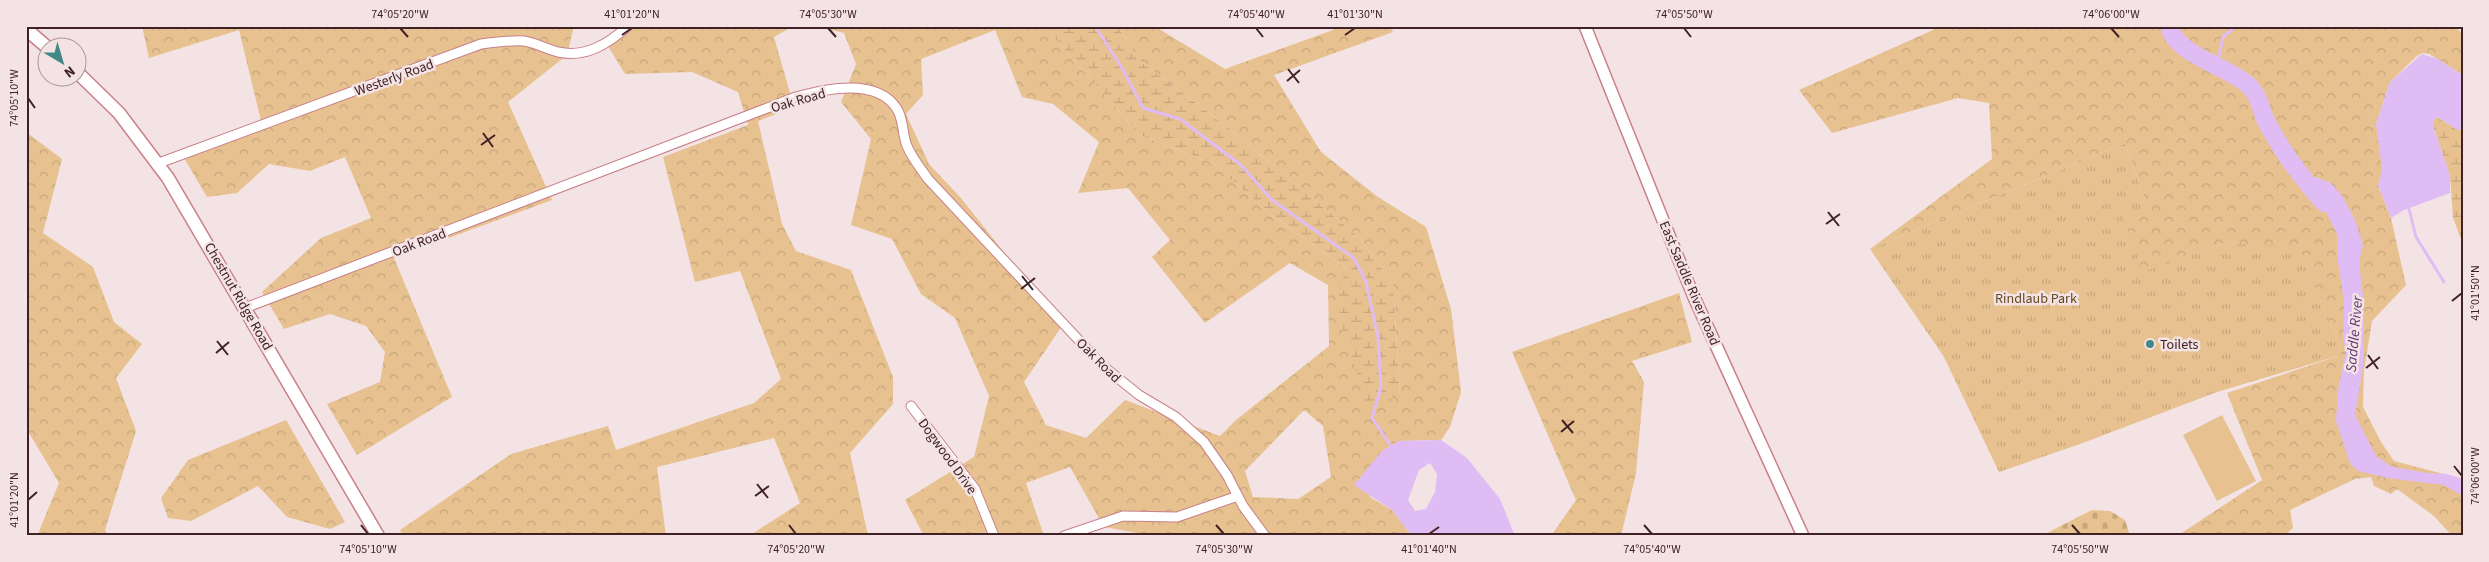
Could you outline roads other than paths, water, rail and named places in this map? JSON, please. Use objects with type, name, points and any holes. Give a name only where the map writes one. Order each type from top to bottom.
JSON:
[{"type":"main road","points":[[26,29],[38,39]]},
{"type":"main road","name":"Chestnut Ridge Road","points":[[88,83],[119,113],[158,163],[378,536]]},
{"type":"street","name":"Westerly Road","points":[[158,163],[481,44],[513,40],[527,42],[558,52],[583,52],[606,44],[628,26]]},
{"type":"street","name":"East Saddle River Road","points":[[1585,26],[1693,295],[1803,536]]},
{"type":"street","name":"Oak Road","points":[[245,308],[796,97],[828,90],[868,90],[884,96],[898,109],[907,146],[928,179],[1103,366],[1139,395],[1176,417],[1204,442],[1228,474],[1238,496],[1265,536]]},
{"type":"street","name":"Dogwood Drive","points":[[911,406],[975,489],[994,536]]},
{"type":"street","points":[[1064,536],[1123,516],[1177,517],[1238,496]]},
{"type":"water","points":[[2422,54],[2438,59],[2463,76],[2463,130],[2456,129],[2438,117],[2434,120],[2434,129],[2450,176],[2450,193],[2404,210],[2391,218],[2378,185],[2382,169],[2376,124],[2390,82]]},
{"type":"water","points":[[2316,177],[2331,183],[2343,197],[2355,220],[2363,245],[2359,262],[2364,305],[2363,367],[2355,415],[2376,456],[2393,467],[2427,473],[2447,474],[2463,479],[2463,496],[2444,485],[2388,478],[2358,471],[2350,463],[2336,421],[2338,390],[2346,351],[2343,339],[2344,301],[2338,263],[2337,234],[2325,210],[2306,189]]},
{"type":"water","points":[[1441,440],[1467,458],[1500,499],[1515,536],[1412,536],[1392,510],[1354,485],[1382,451],[1399,441]],"holes":[[[1430,463],[1437,474],[1435,492],[1426,509],[1415,511],[1408,500],[1419,470]]]},
{"type":"waterway","points":[[1095,26],[1122,68],[1143,108],[1180,119],[1241,165],[1272,200],[1354,258],[1366,282],[1378,337],[1381,387],[1372,418],[1391,446]]},
{"type":"waterway","name":"Saddle River","points":[[2169,26],[2173,36],[2191,52],[2238,77],[2251,88],[2257,97],[2268,124],[2285,153],[2300,175],[2324,203]]},
{"type":"waterway","points":[[2217,66],[2223,37],[2236,26]]},
{"type":"waterway","points":[[2409,209],[2416,237],[2444,282]]},
{"type":"place","name":"Toilets","points":[[2150,344]]},
{"type":"park label","name":"Rindlaub Park","points":[[2036,298]]}]
